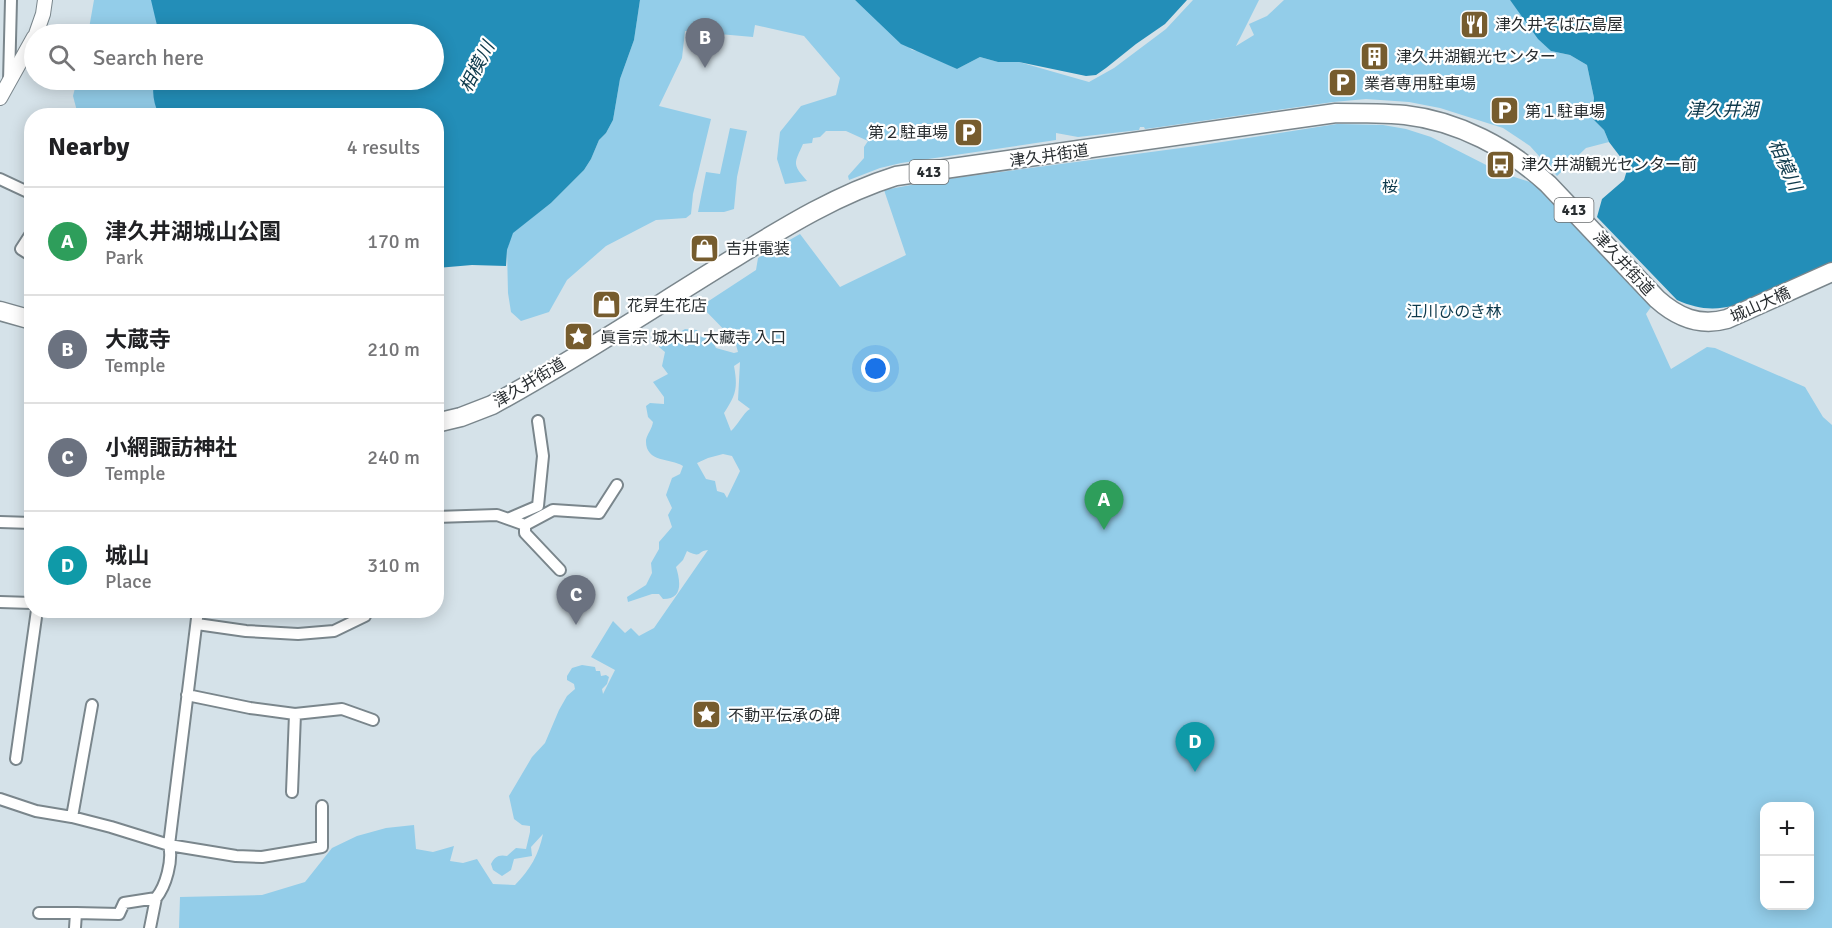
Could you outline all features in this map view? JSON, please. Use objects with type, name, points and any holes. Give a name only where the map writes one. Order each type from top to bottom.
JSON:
[{"type":"highway","name":"津久井街道","points":[[444,421],[492,405],[788,226],[837,199],[877,182],[908,175],[1336,114],[1375,113],[1436,122],[1478,137],[1504,151],[1534,170],[1548,183],[1657,299]]},
{"type":"highway","name":"城山大橋","points":[[1657,299],[1680,316],[1704,322],[1716,322],[1738,315],[1832,272]]},
{"type":"highway","points":[[0,311],[24,318]]},
{"type":"main road","points":[[39,24],[45,3]]},
{"type":"main road","points":[[0,98],[24,55]]},
{"type":"street","points":[[9,82],[11,0]]},
{"type":"street","points":[[0,179],[24,190]]},
{"type":"street","points":[[510,519],[538,506],[543,456],[538,421]]},
{"type":"street","points":[[444,517],[486,515],[510,519],[525,525],[553,510],[599,513],[617,485]]},
{"type":"street","points":[[0,522],[24,524]]},
{"type":"street","points":[[525,525],[525,533],[560,570]]},
{"type":"street","points":[[0,602],[24,603]]},
{"type":"street","points":[[16,759],[36,618]]},
{"type":"street","points":[[150,928],[156,898],[161,891],[171,854],[169,845],[197,618]]},
{"type":"street","points":[[197,624],[246,631],[298,634],[334,631],[361,618]]},
{"type":"street","points":[[187,695],[250,708],[295,714],[342,709],[373,720]]},
{"type":"street","points":[[72,817],[92,705]]},
{"type":"street","points":[[292,792],[295,714]]},
{"type":"street","points":[[0,799],[36,811],[72,817],[169,845],[262,857],[322,847],[322,806]]},
{"type":"street","points":[[39,913],[119,914],[124,903],[156,898]]},
{"type":"street","points":[[75,928],[76,913]]},
{"type":"green space","points":[[94,0],[152,0],[157,24],[90,24]]},
{"type":"green space","points":[[640,0],[855,0],[912,50],[924,52],[957,69],[980,57],[998,62],[1019,62],[1089,82],[1114,68],[1166,29],[1193,0],[1259,0],[1236,46],[1254,35],[1249,24],[1267,16],[1284,0],[1510,0],[1551,51],[1570,55],[1587,65],[1594,98],[1592,118],[1604,130],[1609,142],[1586,148],[1557,176],[1530,146],[1503,128],[1440,108],[1409,102],[1366,99],[1145,129],[1140,127],[1139,130],[1078,137],[1056,133],[1056,140],[901,163],[849,180],[848,176],[864,158],[864,147],[868,141],[846,131],[826,131],[820,137],[813,138],[812,143],[803,144],[798,156],[797,167],[807,181],[785,184],[777,159],[780,132],[801,106],[836,95],[840,78],[804,36],[755,25],[753,37],[685,31],[682,58],[659,106],[711,119],[693,194],[691,214],[686,218],[656,220],[606,246],[567,280],[549,312],[521,321],[511,312],[508,293],[507,250],[512,233],[551,203],[584,170],[599,140],[606,133],[613,120],[620,79],[634,40]]},
{"type":"green space","points":[[74,90],[158,90],[161,108],[76,108],[73,96]]},
{"type":"green space","points":[[1337,124],[1383,125],[1406,129],[1431,137],[1502,173],[1533,183],[1651,307],[1646,314],[1671,369],[1707,347],[1715,348],[1805,387],[1823,417],[1832,425],[1832,928],[179,928],[180,897],[262,895],[305,882],[332,848],[357,836],[386,828],[414,825],[416,849],[433,852],[454,846],[450,861],[463,863],[477,859],[493,884],[515,885],[529,868],[543,834],[531,847],[532,856],[514,859],[511,870],[502,876],[493,870],[491,864],[497,857],[507,856],[516,848],[526,849],[530,826],[522,825],[514,819],[509,796],[532,757],[545,743],[567,696],[575,689],[574,684],[567,680],[567,676],[572,668],[582,665],[595,667],[596,671],[600,671],[601,676],[609,677],[602,689],[603,694],[615,670],[591,657],[613,621],[625,633],[631,628],[639,636],[654,628],[708,550],[698,554],[687,551],[683,560],[676,567],[679,588],[674,596],[663,599],[659,594],[652,594],[628,602],[627,597],[646,585],[652,573],[651,563],[659,549],[659,542],[672,527],[668,515],[672,508],[666,495],[672,478],[680,474],[683,466],[659,459],[650,453],[647,447],[646,440],[653,422],[648,417],[646,406],[650,403],[664,404],[664,397],[653,382],[668,374],[662,366],[665,352],[659,347],[663,334],[677,334],[685,329],[697,330],[701,337],[710,340],[716,348],[738,352],[735,341],[701,306],[756,270],[758,258],[800,234],[840,287],[906,255],[884,190],[933,181],[1196,146]],"holes":[[[740,362],[738,400],[750,409],[731,431],[724,413],[735,391],[734,366]],[[723,454],[732,456],[740,471],[727,498],[724,493],[717,491],[715,481],[706,479],[697,463]]]},
{"type":"green space","points":[[730,128],[747,131],[737,177],[734,209],[724,212],[698,212],[706,172],[720,174]]},
{"type":"water","name":"相模川","points":[[151,0],[640,0],[634,40],[620,79],[613,120],[599,140],[584,170],[551,203],[513,233],[507,250],[506,266],[444,267],[444,108],[156,108],[154,102],[153,90],[444,90],[444,24],[157,24]]},
{"type":"water","points":[[855,0],[1187,0],[1165,24],[1096,75],[1086,76],[1019,62],[998,62],[980,57],[957,69],[901,44]]},
{"type":"water","name":"津久井湖","points":[[1510,0],[1832,0],[1832,262],[1736,305],[1706,308],[1677,300],[1597,217],[1602,199],[1624,180],[1628,167],[1609,142],[1604,130],[1592,118],[1594,98],[1587,65],[1570,55],[1551,51],[1538,39]]},
{"type":"place","name":"津久井そば広島屋","points":[[1474,24]]},
{"type":"place","name":"津久井湖観光センター","points":[[1375,56]]},
{"type":"place","name":"大蔵寺","points":[[705,68]]},
{"type":"place","name":"業者専用駐車場","points":[[1343,83]]},
{"type":"place","name":"第１駐車場","points":[[1504,111]]},
{"type":"place","name":"第２駐車場","points":[[969,132]]},
{"type":"place","name":"津久井湖観光センター前","points":[[1500,164]]},
{"type":"place","name":"吉井電装","points":[[705,248]]},
{"type":"place","name":"花昇生花店","points":[[606,305]]},
{"type":"place","name":"眞言宗 城木山 大藏寺 入口","points":[[579,337]]},
{"type":"place","name":"津久井湖城山公園","points":[[1104,530]]},
{"type":"place","name":"小網諏訪神社","points":[[576,625]]},
{"type":"place","name":"不動平伝承の碑","points":[[707,715]]},
{"type":"place","name":"城山","points":[[1195,772]]},
{"type":"park label","name":"桜","points":[[1390,186]]},
{"type":"park label","name":"江川ひのき林","points":[[1454,311]]}]
